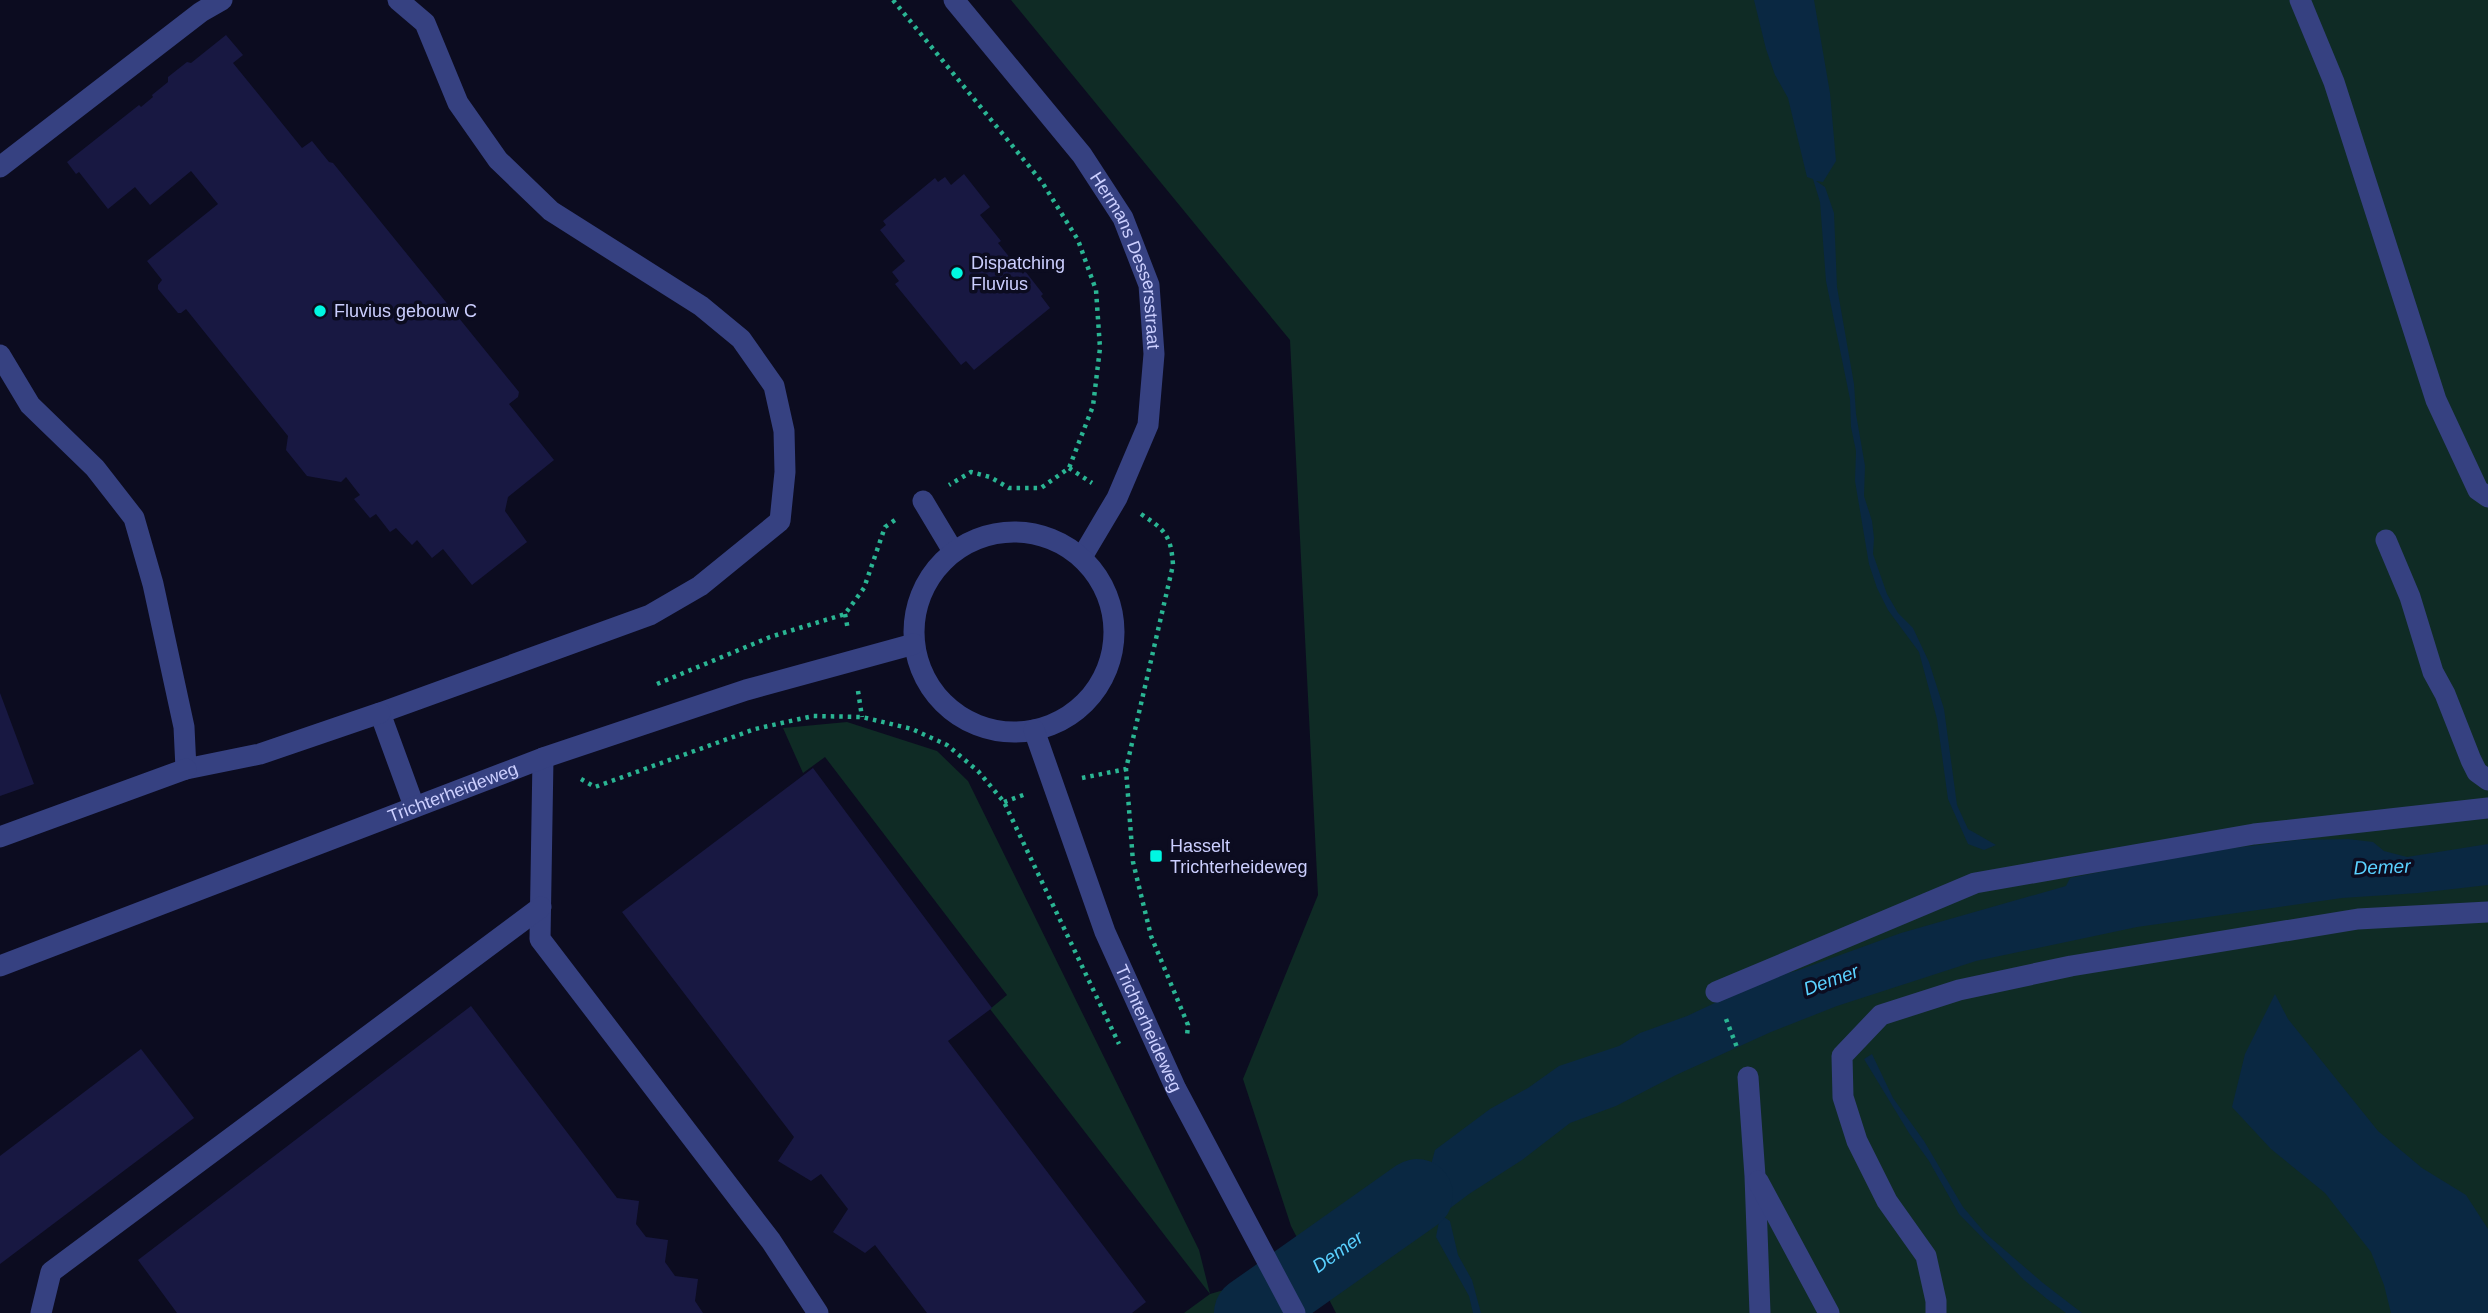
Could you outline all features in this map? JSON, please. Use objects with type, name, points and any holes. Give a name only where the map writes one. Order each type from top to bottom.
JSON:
[{"type":"street","points":[[0,167],[150,50],[201,12],[222,0]]},
{"type":"street","points":[[0,837],[186,769],[260,754],[650,615],[700,586],[780,521],[785,472],[784,431],[774,386],[741,339],[702,306],[551,211],[498,160],[458,103],[425,23],[398,0]]},
{"type":"street","name":"Hermans Dessersstraat","points":[[954,0],[1082,155],[1123,218],[1149,285],[1154,354],[1147,425],[1117,498],[1082,557]]},
{"type":"street","points":[[2300,0],[2334,82],[2436,400],[2477,490],[2488,498]]},
{"type":"street","points":[[1,358],[30,405],[95,468],[134,517],[153,584],[184,727],[186,769]]},
{"type":"street","points":[[923,501],[953,551]]},
{"type":"street","points":[[1018,531],[1052,538],[1082,557],[1104,586],[1114,621],[1111,658],[1095,691],[1068,716],[1034,730],[1001,732],[970,722],[942,703],[923,676],[914,644],[916,609],[929,577],[953,551],[984,536],[1018,531]]},
{"type":"street","points":[[2386,540],[2410,597],[2433,672],[2445,694],[2470,760],[2477,772],[2488,780]]},
{"type":"street","name":"Trichterheideweg","points":[[0,966],[543,758],[746,690],[914,644]]},
{"type":"street","points":[[380,713],[414,806]]},
{"type":"street","name":"Trichterheideweg","points":[[1034,730],[1105,932],[1176,1089],[1295,1313]]},
{"type":"street","points":[[543,758],[540,939],[771,1241],[818,1313]]},
{"type":"street","points":[[1716,992],[1975,884],[2254,834],[2488,808]]},
{"type":"street","points":[[41,1313],[51,1272],[541,907]]},
{"type":"street","points":[[1936,1313],[1926,1256],[1886,1201],[1857,1141],[1843,1097],[1842,1056],[1881,1016],[1959,990],[2071,965],[2358,919],[2488,912]]},
{"type":"street","points":[[1748,1077],[1760,1313]]},
{"type":"street","points":[[1755,1176],[1829,1313]]},
{"type":"path","points":[[657,684],[770,637],[845,614],[864,588],[885,527],[971,472],[990,477],[1009,488],[1041,488],[1069,468],[1093,406],[1100,348],[1096,290],[1078,240],[1042,182],[893,0]]},
{"type":"path","points":[[1069,468],[1162,528],[1172,544],[1172,565],[1126,769],[1133,862],[1151,936],[1188,1025],[1187,1039]]},
{"type":"path","points":[[543,758],[595,787],[755,729],[813,716],[862,717],[912,729],[947,745],[978,771],[1004,802],[1117,1042],[1126,1052]]},
{"type":"path","points":[[1716,992],[1748,1077]]},
{"type":"green space","points":[[1011,0],[2488,0],[2488,1313],[1336,1313],[1291,1226],[1243,1079],[1318,895],[1290,340]]},
{"type":"green space","points":[[847,722],[937,751],[968,781],[1199,1250],[1210,1294],[990,1009],[1007,995],[825,757],[803,773],[783,728]]},
{"type":"green space","points":[[1241,1285],[1215,1313],[1184,1313],[1210,1294]]},
{"type":"water","points":[[1754,0],[1814,0],[1830,93],[1836,161],[1823,182],[1816,181],[1825,187],[1834,213],[1837,287],[1854,384],[1865,466],[1864,496],[1874,538],[1873,554],[1887,594],[1898,613],[1913,628],[1929,662],[1944,709],[1957,805],[1968,829],[1996,845],[1984,850],[1968,844],[1948,799],[1937,719],[1919,652],[1888,610],[1869,564],[1855,481],[1856,451],[1851,427],[1850,399],[1826,281],[1820,202],[1813,179],[1807,177],[1788,98],[1775,75]]},
{"type":"water","points":[[2348,839],[2373,842],[2384,851],[2407,857],[2488,844],[2488,885],[2342,898],[2137,927],[1976,961],[1837,1006],[1771,1032],[1676,1075],[1616,1106],[1570,1123],[1522,1160],[1441,1215],[1450,1221],[1458,1255],[1472,1280],[1481,1313],[1473,1313],[1469,1296],[1436,1237],[1440,1216],[1375,1265],[1346,1283],[1326,1226],[1348,1200],[1370,1201],[1405,1192],[1428,1176],[1435,1150],[1490,1109],[1528,1088],[1559,1066],[1619,1046],[1640,1033],[1687,1016],[1768,978],[1796,971],[1901,933],[2066,886],[2070,878],[2145,859],[2297,840]]},
{"type":"water","points":[[2275,994],[2288,1019],[2378,1131],[2422,1168],[2466,1195],[2488,1229],[2488,1313],[2391,1313],[2371,1252],[2325,1193],[2271,1149],[2232,1107],[2245,1054]]},
{"type":"water","points":[[1872,1054],[1893,1098],[1924,1141],[1963,1207],[1985,1233],[2082,1313],[2066,1313],[2047,1299],[2024,1280],[1959,1214],[1929,1161],[1864,1059]]},
{"type":"building","name":"Fluvius gebouw C","points":[[226,35],[243,55],[233,63],[302,148],[312,141],[329,162],[333,163],[519,392],[518,397],[509,404],[554,460],[508,497],[505,511],[527,542],[472,585],[443,549],[432,558],[417,540],[412,545],[396,528],[390,532],[376,514],[370,518],[354,499],[360,495],[346,477],[341,482],[307,476],[286,450],[288,436],[186,309],[178,313],[158,289],[162,280],[147,261],[218,204],[191,171],[150,205],[135,187],[108,209],[79,172],[76,174],[67,162],[153,97],[152,95],[168,82],[168,77],[187,62],[191,63]]},
{"type":"building","name":"Dispatching Fluvius","points":[[964,174],[990,207],[980,215],[1001,241],[998,243],[1043,294],[1041,296],[1050,308],[974,370],[966,361],[961,365],[895,284],[899,281],[892,272],[905,261],[880,230],[886,225],[883,221],[935,178],[938,182],[945,177],[951,185]]},
{"type":"building","points":[[0,693],[34,784],[0,796]]},
{"type":"building","points":[[813,768],[992,1008],[948,1041],[1146,1302],[1132,1313],[927,1313],[875,1245],[865,1253],[833,1232],[848,1209],[821,1174],[811,1181],[778,1161],[794,1137],[622,912]]},
{"type":"building","points":[[471,1006],[617,1198],[639,1201],[636,1224],[646,1237],[668,1240],[665,1262],[675,1276],[698,1279],[695,1301],[703,1313],[177,1313],[138,1260]]},
{"type":"building","points":[[141,1049],[194,1118],[0,1264],[0,1156]]},
{"type":"waterway","name":"Demer","points":[[1250,1313],[1417,1195]]},
{"type":"place","name":"Dispatching Fluvius","points":[[957,273]]},
{"type":"place","name":"Fluvius gebouw C","points":[[320,311]]},
{"type":"place","name":"Hasselt Trichterheideweg","points":[[1156,856]]}]
